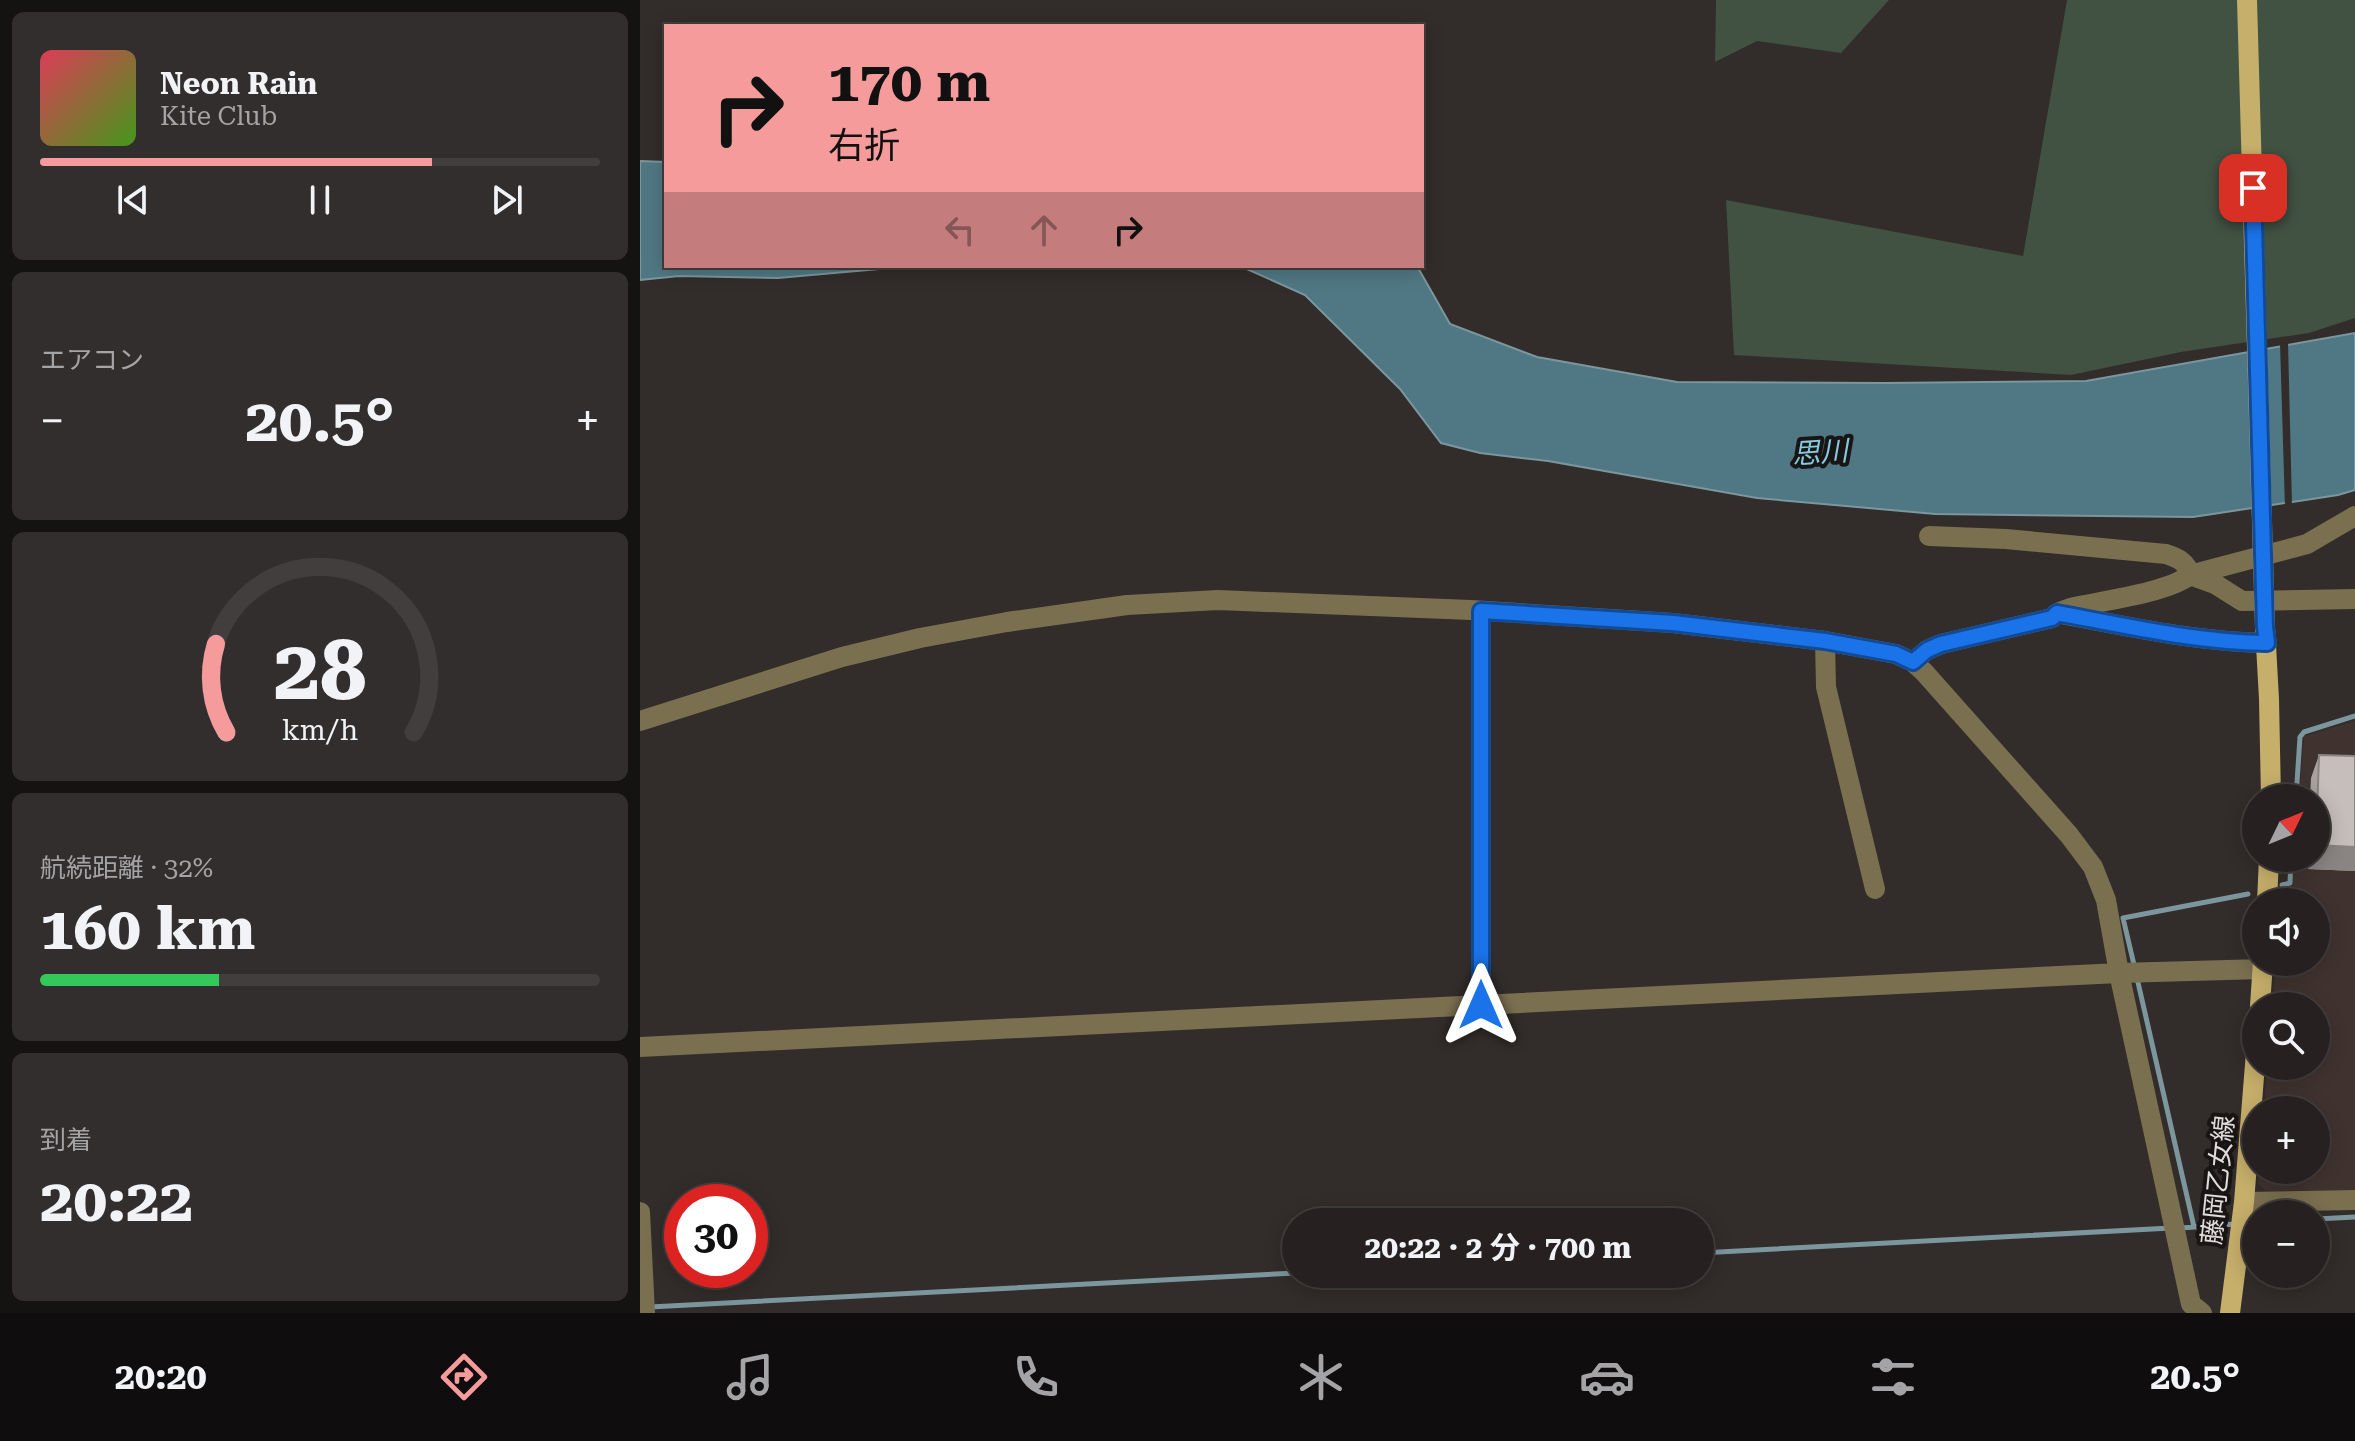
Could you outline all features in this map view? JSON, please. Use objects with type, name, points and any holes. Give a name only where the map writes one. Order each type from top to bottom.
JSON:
[{"type":"main road","points":[[2247,0],[2271,784]]},
{"type":"main road","name":"藤岡乙女線","points":[[2244,1200],[2254,1080]]},
{"type":"main road","name":"藤岡乙女線","points":[[2230,1313],[2242,1218]]},
{"type":"street","points":[[1913,662],[1934,647],[2052,618],[2070,608],[2162,588],[2190,575],[2307,544],[2355,516]]},
{"type":"street","points":[[1929,536],[2006,539],[2166,554],[2178,558],[2188,567],[2190,575]]},
{"type":"street","points":[[2190,575],[2215,584],[2242,601],[2355,599]]},
{"type":"street","points":[[640,721],[842,657],[920,638],[1127,605],[1218,600],[1673,623],[1825,641],[1896,654],[1913,662],[2069,835],[2093,867],[2106,900],[2191,1304],[2202,1313]]},
{"type":"street","points":[[1481,611],[1481,1005]]},
{"type":"street","points":[[2057,613],[2231,643],[2266,635]]},
{"type":"street","points":[[1825,641],[1826,687],[1875,889]]},
{"type":"street","points":[[640,1047],[2242,966]]},
{"type":"street","points":[[2330,1200],[2355,1200]]},
{"type":"street","points":[[640,1212],[645,1313]]},
{"type":"shaded area","points":[[2355,721],[2355,1190],[2266,1191],[2259,1184],[2330,1184],[2330,1096],[2265,1096],[2266,1080],[2330,1080],[2330,992],[2273,992],[2275,976],[2330,976],[2330,888],[2285,888],[2292,885],[2293,872],[2330,872],[2330,784],[2300,784],[2304,736]]},
{"type":"green space","points":[[1716,0],[1889,0],[1841,53],[1757,41],[1715,62]]},
{"type":"green space","points":[[2067,0],[2355,0],[2355,318],[2309,333],[2181,352],[2071,375],[1734,355],[1726,200],[2023,256]]},
{"type":"water","points":[[640,161],[664,162],[664,268],[890,268],[778,278],[679,276],[640,280]]},
{"type":"water","name":"思川","points":[[1244,268],[1418,268],[1450,324],[1537,357],[1677,382],[2086,381],[2355,333],[2355,490],[2193,517],[1935,514],[1757,498],[1548,461],[1480,453],[1441,443],[1400,389],[1305,295]]},
{"type":"pier","points":[[2288,342],[2292,506],[2285,508],[2280,343]]},
{"type":"building","points":[[2319,755],[2355,756],[2355,847],[2330,846],[2330,784],[2318,784]]},
{"type":"waterway","points":[[2297,784],[2300,737],[2304,732],[2355,716]]},
{"type":"waterway","points":[[2282,885],[2290,883],[2290,872]]},
{"type":"waterway","points":[[2135,969],[2123,918],[2242,895]]},
{"type":"waterway","points":[[2137,978],[2194,1227]]},
{"type":"waterway","points":[[2330,1218],[2355,1217]]},
{"type":"waterway","points":[[2181,1228],[2235,1224]]},
{"type":"waterway","points":[[1714,1252],[2171,1228]]},
{"type":"waterway","points":[[650,1307],[1282,1274]]},
{"type":"route","points":[[1481,1005],[1481,611],[1673,623],[1825,641],[1896,654],[1913,662],[1934,647],[2052,618],[2057,613],[2191,638],[2267,643],[2253,188]]}]
